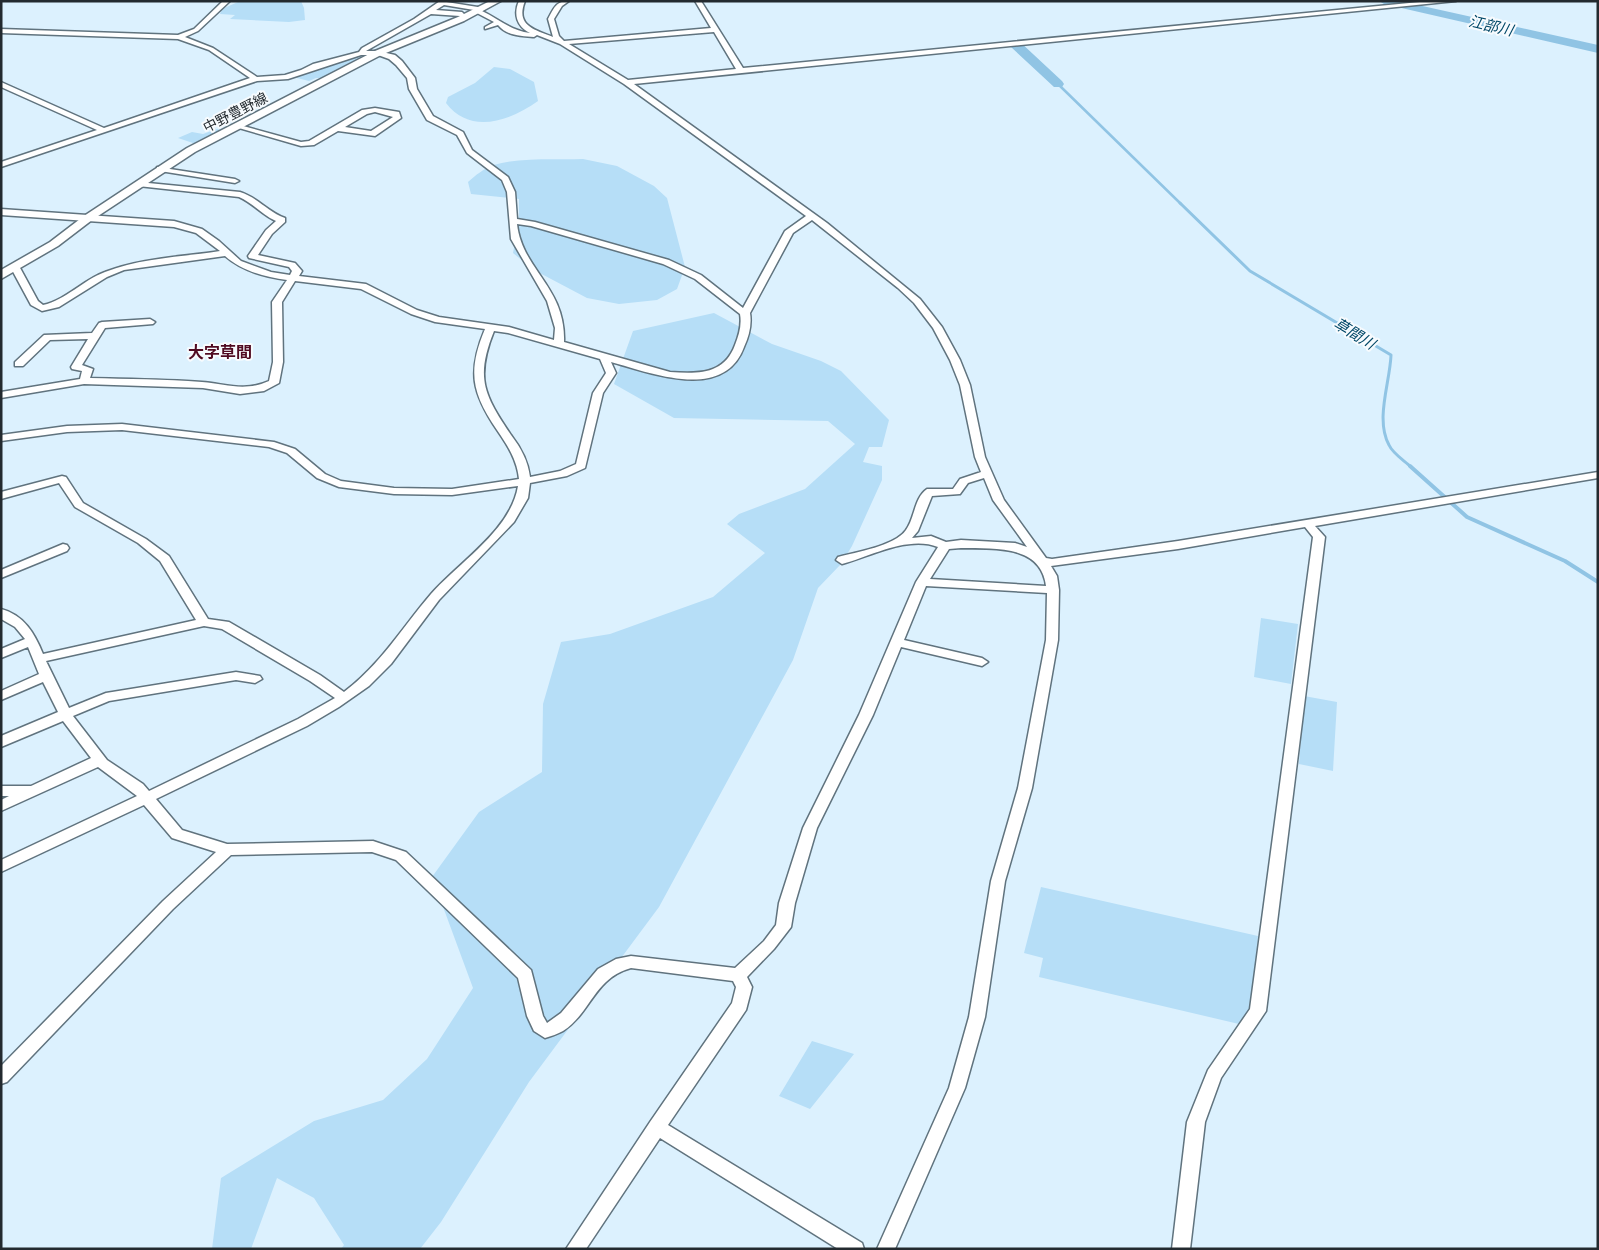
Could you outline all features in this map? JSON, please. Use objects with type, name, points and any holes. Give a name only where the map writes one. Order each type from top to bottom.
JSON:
[{"type":"main road","name":"中野豊野線","points":[[1,275],[16,268],[54,244],[88,218],[191,150],[378,53],[497,1]]},
{"type":"street","points":[[179,36],[196,30],[227,1]]},
{"type":"street","points":[[522,1],[519,8],[521,24],[527,29],[562,43],[627,82],[812,216],[901,286],[917,301],[937,327],[955,360],[964,385],[980,457],[999,500],[1051,576],[1054,601],[1052,640],[1025,788],[998,881],[978,1017],[957,1088],[886,1249]]},
{"type":"street","points":[[562,43],[556,36],[551,19],[559,5],[566,1]]},
{"type":"street","points":[[698,1],[740,70]]},
{"type":"street","points":[[627,82],[1452,1]]},
{"type":"street","points":[[361,53],[364,49],[431,12],[445,2],[480,10],[498,22],[502,28],[509,31],[538,34]]},
{"type":"street","points":[[431,12],[462,14],[464,17]]},
{"type":"street","points":[[487,28],[498,22]]},
{"type":"street","points":[[562,43],[716,30]]},
{"type":"street","points":[[1,31],[179,36],[211,49],[256,79]]},
{"type":"street","points":[[1,165],[256,79],[286,77],[337,59],[361,53],[378,53],[392,57],[411,78],[413,90],[430,118],[460,134],[464,147],[476,158],[504,177],[509,185],[515,238],[556,306],[560,333],[559,343]]},
{"type":"street","points":[[1,84],[103,130]]},
{"type":"street","points":[[236,126],[301,144],[310,143],[365,112],[374,110],[396,114],[397,118],[372,134],[337,128]]},
{"type":"street","points":[[160,169],[235,181]]},
{"type":"street","points":[[1,395],[84,381],[203,385],[240,391],[260,390],[272,385],[276,379],[278,362],[276,302],[297,271],[292,265],[252,256],[268,232],[282,220],[266,214],[250,198],[232,193],[138,184]]},
{"type":"street","points":[[1,212],[174,224],[199,231],[216,243],[238,263],[252,270],[292,279],[362,286],[414,312],[438,320],[508,330],[669,375],[709,375],[732,363],[739,352],[747,325],[745,313],[789,231],[812,216]]},
{"type":"street","points":[[512,221],[532,224],[666,262],[698,277],[737,309],[745,313]]},
{"type":"street","points":[[16,268],[34,304],[42,308],[56,305],[104,275],[122,268],[226,253]]},
{"type":"street","points":[[84,381],[88,369],[76,367],[102,325],[150,322]]},
{"type":"street","points":[[1,866],[148,798],[313,717],[366,682],[438,593],[508,521],[521,501],[525,481],[521,458],[488,409],[480,391],[478,368],[484,341],[490,328]]},
{"type":"street","points":[[19,364],[47,337],[94,336]]},
{"type":"street","points":[[1,438],[67,428],[122,427],[270,444],[290,451],[321,476],[339,484],[363,489],[452,492],[563,474],[581,466],[598,393],[610,373],[604,356]]},
{"type":"street","points":[[901,542],[912,531],[927,494],[931,491],[956,492],[964,481],[987,474]]},
{"type":"street","points":[[842,560],[901,542],[931,540],[945,546],[961,544],[1015,547],[1031,553],[1042,561],[1052,563],[1178,545],[1598,475]]},
{"type":"street","points":[[1,496],[62,479],[79,505],[142,541],[165,559],[204,622]]},
{"type":"street","points":[[1181,1249],[1196,1122],[1214,1075],[1258,1011],[1282,843],[1319,537],[1307,523]]},
{"type":"street","points":[[738,975],[769,945],[783,927],[787,903],[810,828],[866,716],[922,582],[945,546]]},
{"type":"street","points":[[1,574],[63,548]]},
{"type":"street","points":[[922,582],[1053,590]]},
{"type":"street","points":[[1,613],[19,624],[32,641],[38,659],[66,716],[100,760],[138,788],[177,834],[227,850],[374,846],[401,856],[525,975],[534,1016],[545,1031],[553,1030],[570,1014],[600,975],[620,963],[631,962],[738,975]]},
{"type":"street","points":[[38,659],[204,622],[226,626],[315,678],[344,698]]},
{"type":"street","points":[[1,654],[32,641]]},
{"type":"street","points":[[897,642],[982,662]]},
{"type":"street","points":[[1,696],[46,676]]},
{"type":"street","points":[[1,742],[66,716],[106,697],[236,676],[255,679]]},
{"type":"street","points":[[1,806],[100,760]]},
{"type":"street","points":[[1,791],[33,791]]},
{"type":"street","points":[[1,1077],[168,905],[227,850]]},
{"type":"street","points":[[575,1249],[740,1005],[744,987],[738,975]]},
{"type":"street","points":[[656,1127],[856,1249]]},
{"type":"shaded area","points":[[301,1],[305,20],[289,22],[230,19],[235,15],[220,14],[222,9],[238,2]]},
{"type":"shaded area","points":[[367,55],[323,78],[309,81],[297,78],[297,76],[349,57]]},
{"type":"shaded area","points":[[494,67],[510,69],[534,82],[538,101],[515,114],[491,122],[478,122],[467,119],[456,113],[446,103],[448,97],[475,83]]},
{"type":"shaded area","points":[[217,129],[221,130],[196,144],[178,138],[192,132],[203,134]]},
{"type":"shaded area","points":[[583,159],[617,166],[654,186],[667,198],[685,267],[677,289],[657,300],[619,304],[587,298],[534,270],[513,253],[519,221],[519,199],[471,194],[468,182],[483,170],[494,165],[526,160]]},
{"type":"shaded area","points":[[714,313],[772,344],[821,361],[841,371],[889,420],[882,447],[869,447],[863,462],[882,466],[882,480],[852,546],[841,564],[818,588],[793,660],[659,907],[529,1082],[441,1222],[420,1249],[341,1249],[344,1245],[314,1198],[277,1178],[251,1249],[212,1249],[221,1178],[314,1121],[383,1100],[427,1059],[473,988],[432,877],[479,812],[542,772],[543,704],[561,642],[610,634],[713,597],[765,553],[727,524],[739,514],[805,489],[855,444],[828,421],[674,418],[614,384],[633,331]]},
{"type":"shaded area","points":[[1261,618],[1298,624],[1291,684],[1254,677]]},
{"type":"shaded area","points":[[1304,696],[1337,702],[1333,771],[1299,764]]},
{"type":"shaded area","points":[[1041,887],[1258,936],[1251,1008],[1239,1024],[1039,977],[1043,958],[1024,953]]},
{"type":"shaded area","points":[[812,1041],[854,1054],[810,1109],[779,1096]]},
{"type":"waterway","name":"江部川","points":[[1384,1],[1598,49]]},
{"type":"waterway","name":"草間川","points":[[1015,44],[1058,84]]},
{"type":"waterway","name":"草間川","points":[[1060,86],[1181,204]]},
{"type":"waterway","name":"草間川","points":[[1180,203],[1250,271],[1391,355],[1384,401],[1383,424],[1389,445],[1411,467]]},
{"type":"waterway","name":"草間川","points":[[1410,466],[1467,517],[1565,561],[1598,582]]},
{"type":"district","name":"大字草間","points":[[220,352]]}]
